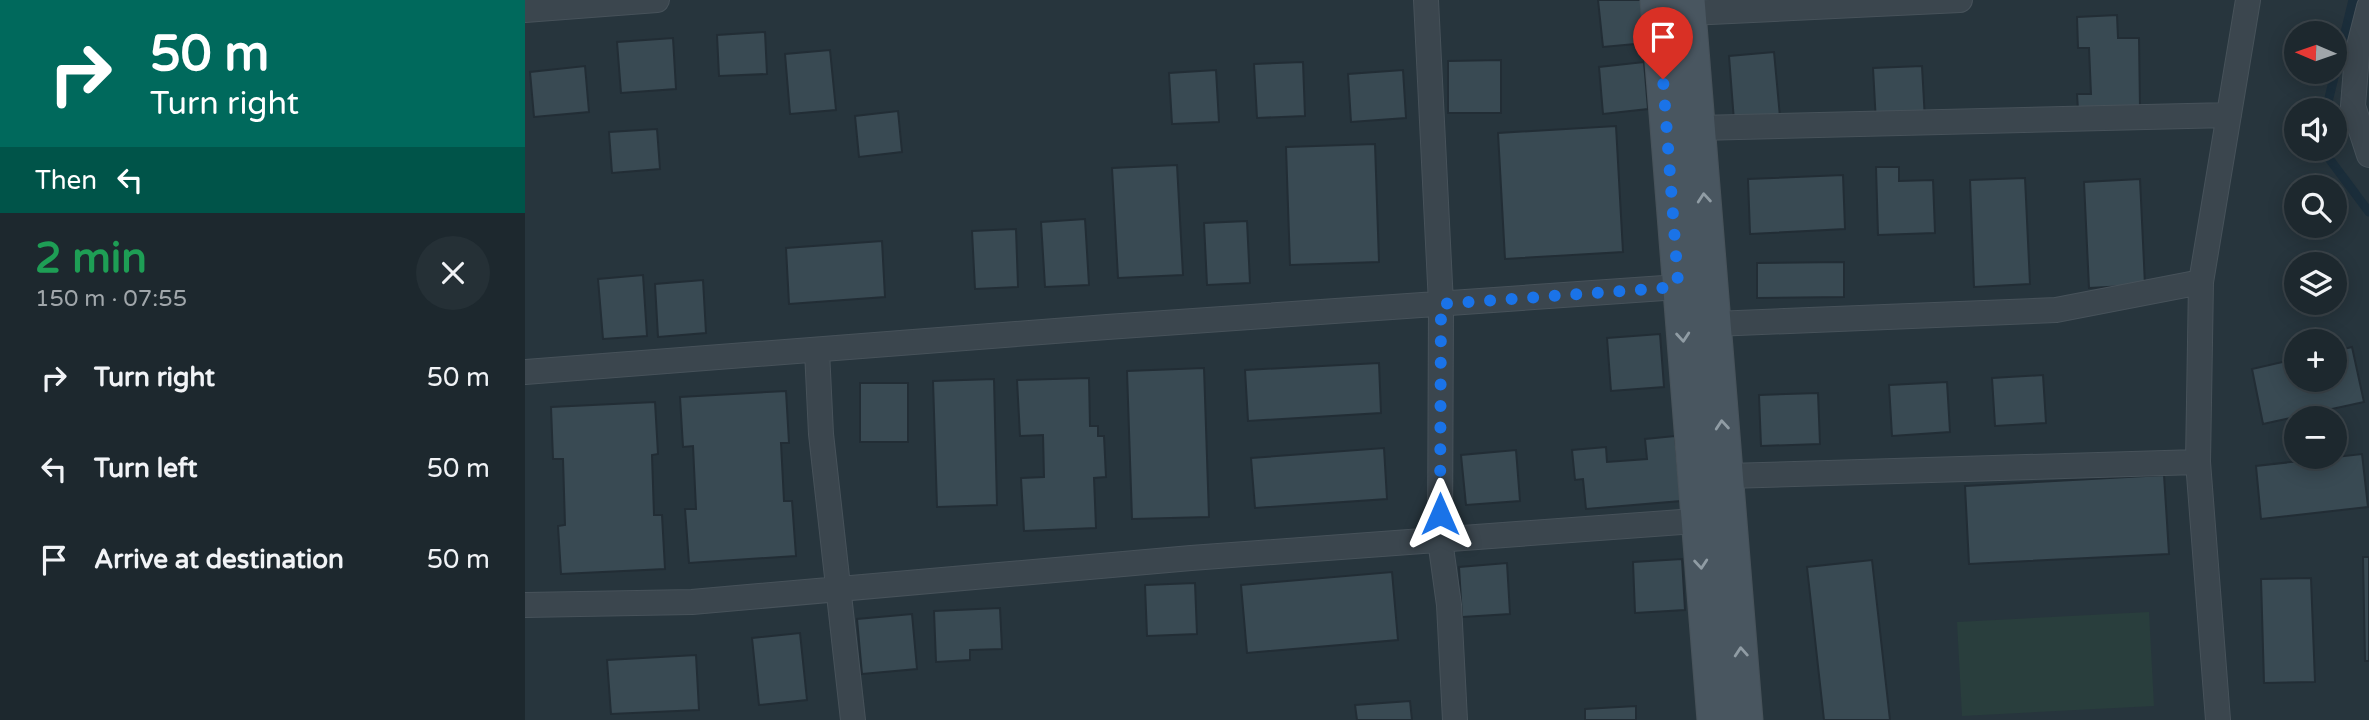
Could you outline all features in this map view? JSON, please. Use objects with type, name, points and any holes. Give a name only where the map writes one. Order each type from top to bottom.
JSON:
[{"type":"main road","points":[[1657,0],[1694,281],[1714,324],[1746,720]]},
{"type":"main road","points":[[1689,6],[1698,128],[1694,281],[1698,519],[1714,720]]},
{"type":"street","points":[[525,10],[657,0]]},
{"type":"street","points":[[1426,0],[1441,304],[1440,540],[1449,605],[1455,720]]},
{"type":"street","points":[[1689,6],[1960,0]]},
{"type":"street","points":[[2218,720],[2198,462],[2201,282],[2248,0]]},
{"type":"street","points":[[2369,7],[2357,54],[2353,106],[2369,155]]},
{"type":"street","points":[[1698,128],[2229,115]]},
{"type":"street","points":[[525,372],[1664,288],[1694,281]]},
{"type":"street","points":[[1714,324],[2056,310],[2201,282]]},
{"type":"street","points":[[817,351],[821,434],[853,720]]},
{"type":"street","points":[[1727,476],[2198,462]]},
{"type":"street","points":[[525,605],[692,601],[1191,558],[1695,522],[1698,519],[1730,514]]},
{"type":"green space","points":[[2149,612],[2154,706],[1962,716],[1957,622]]},
{"type":"building","points":[[1598,0],[1642,0],[1646,43],[1603,47]]},
{"type":"building","points":[[2117,15],[2118,38],[2139,38],[2140,108],[2078,110],[2077,94],[2091,94],[2089,48],[2078,48],[2077,17]]},
{"type":"building","points":[[765,32],[767,74],[719,76],[717,35]]},
{"type":"building","points":[[673,38],[676,89],[621,93],[617,42]]},
{"type":"building","points":[[830,50],[836,110],[790,114],[785,54]]},
{"type":"building","points":[[1774,52],[1780,117],[1734,121],[1729,56]]},
{"type":"building","points":[[1501,60],[1501,113],[1448,113],[1448,61]]},
{"type":"building","points":[[1303,62],[1305,116],[1257,118],[1254,64]]},
{"type":"building","points":[[1644,62],[1648,109],[1603,114],[1599,67]]},
{"type":"building","points":[[585,66],[589,112],[534,117],[530,72]]},
{"type":"building","points":[[1922,66],[1925,120],[1876,123],[1873,68]]},
{"type":"building","points":[[1216,70],[1219,122],[1172,124],[1169,73]]},
{"type":"building","points":[[1403,70],[1406,118],[1351,122],[1348,74]]},
{"type":"building","points":[[898,111],[902,152],[859,157],[855,116]]},
{"type":"building","points":[[1616,126],[1623,252],[1505,259],[1498,133]]},
{"type":"building","points":[[657,129],[660,169],[612,173],[609,132]]},
{"type":"building","points":[[1375,144],[1379,262],[1290,265],[1286,147]]},
{"type":"building","points":[[1177,165],[1183,275],[1118,278],[1112,168]]},
{"type":"building","points":[[1876,167],[1899,167],[1899,181],[1933,180],[1935,233],[1878,235]]},
{"type":"building","points":[[1843,175],[1845,229],[1750,234],[1748,179]]},
{"type":"building","points":[[2025,178],[2030,284],[1974,287],[1970,180]]},
{"type":"building","points":[[2140,179],[2145,285],[2089,288],[2084,182]]},
{"type":"building","points":[[1085,219],[1089,285],[1045,287],[1041,222]]},
{"type":"building","points":[[1247,221],[1250,283],[1207,285],[1204,223]]},
{"type":"building","points":[[1016,229],[1018,287],[975,289],[972,231]]},
{"type":"building","points":[[882,241],[885,297],[789,304],[786,248]]},
{"type":"building","points":[[1844,262],[1844,297],[1757,298],[1757,263]]},
{"type":"building","points":[[643,275],[647,336],[603,339],[598,279]]},
{"type":"building","points":[[703,280],[706,333],[658,337],[655,284]]},
{"type":"building","points":[[1660,334],[1664,387],[1611,391],[1607,338]]},
{"type":"building","points":[[2352,347],[2364,402],[2346,406],[2284,406],[2284,419],[2263,424],[2252,369],[2284,362],[2284,392],[2347,392],[2347,348]]},
{"type":"building","points":[[1379,363],[1381,413],[1248,421],[1245,370]]},
{"type":"building","points":[[1204,368],[1209,517],[1132,519],[1127,371]]},
{"type":"building","points":[[2043,375],[2046,423],[1995,426],[1992,378]]},
{"type":"building","points":[[1089,378],[1090,426],[1098,426],[1098,436],[1104,436],[1106,477],[1094,478],[1096,528],[1024,531],[1021,478],[1044,477],[1043,435],[1020,436],[1017,380]]},
{"type":"building","points":[[994,379],[997,505],[937,507],[933,381]]},
{"type":"building","points":[[1947,382],[1950,432],[1892,436],[1889,385]]},
{"type":"building","points":[[860,383],[908,383],[908,442],[860,442]]},
{"type":"building","points":[[786,391],[789,443],[781,443],[784,501],[792,501],[796,556],[689,563],[685,509],[696,509],[693,446],[683,447],[680,397]]},
{"type":"building","points":[[1818,393],[1820,444],[1761,446],[1759,395]]},
{"type":"building","points":[[655,402],[658,454],[652,455],[654,515],[662,515],[665,569],[561,574],[558,526],[565,525],[563,459],[553,459],[551,407]]},
{"type":"building","points":[[1675,436],[1681,501],[1586,509],[1583,479],[1575,480],[1572,450],[1606,447],[1607,462],[1647,459],[1645,439]]},
{"type":"building","points":[[1384,448],[1387,499],[1255,508],[1251,458]]},
{"type":"building","points":[[1516,450],[1520,501],[1466,505],[1461,455]]},
{"type":"building","points":[[2362,454],[2368,507],[2261,519],[2256,466],[2284,463],[2284,469],[2347,469],[2347,456]]},
{"type":"building","points":[[2164,475],[2169,554],[1969,564],[1965,486]]},
{"type":"building","points":[[2363,557],[2369,557],[2369,661],[2365,661]]},
{"type":"building","points":[[1682,559],[1685,610],[1635,613],[1633,562]]},
{"type":"building","points":[[1872,560],[1890,720],[1824,720],[1807,567]]},
{"type":"building","points":[[1507,563],[1510,614],[1462,617],[1459,567]]},
{"type":"building","points":[[1392,572],[1398,640],[1247,653],[1241,585]]},
{"type":"building","points":[[2311,578],[2315,682],[2264,683],[2261,579]]},
{"type":"building","points":[[1195,583],[1197,634],[1147,636],[1145,585]]},
{"type":"building","points":[[1000,608],[1002,649],[970,650],[970,660],[936,662],[934,611]]},
{"type":"building","points":[[912,614],[917,669],[862,674],[857,619]]},
{"type":"building","points":[[800,633],[807,700],[759,705],[752,638]]},
{"type":"building","points":[[696,655],[699,710],[611,714],[607,660]]},
{"type":"building","points":[[1410,701],[1412,720],[1357,720],[1355,705]]},
{"type":"building","points":[[1636,706],[1636,720],[1585,720],[1585,709]]},
{"type":"waterway","points":[[2329,98],[2353,0]]},
{"type":"waterway","points":[[2331,161],[2369,212]]},
{"type":"route","points":[[1440,514],[1441,304],[1664,288],[1678,283],[1663,79]]}]
